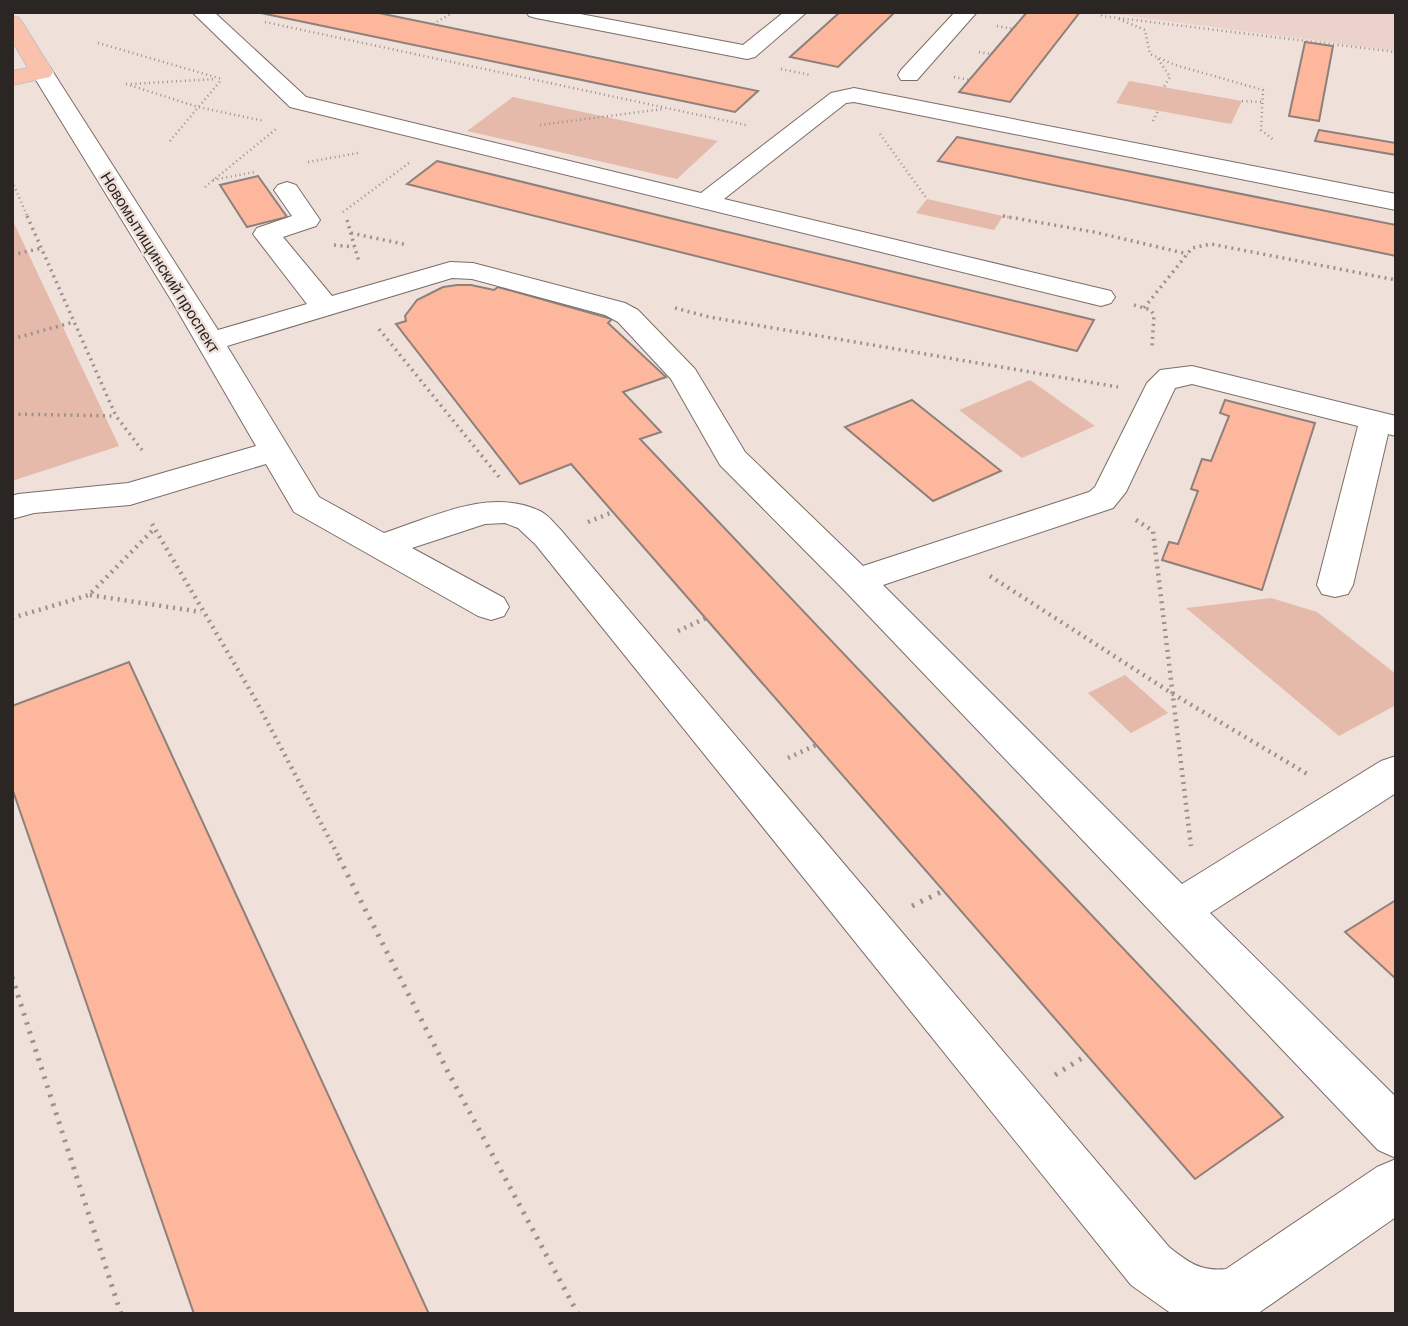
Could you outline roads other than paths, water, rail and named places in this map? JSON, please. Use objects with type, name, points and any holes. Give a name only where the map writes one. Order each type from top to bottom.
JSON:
[{"type":"main road","name":"Новомытищинский проспект","points":[[12,22],[42,72]]},
{"type":"main road","points":[[12,78],[42,72]]},
{"type":"street","points":[[202,12],[298,102],[1101,298]]},
{"type":"street","points":[[536,12],[747,52],[755,49],[797,12]]},
{"type":"street","points":[[909,75],[967,12]]},
{"type":"street","name":"Новомытищинский проспект","points":[[42,72],[210,342],[306,504],[381,546]]},
{"type":"street","points":[[706,202],[724,185],[839,99],[855,95],[1396,202]]},
{"type":"street","points":[[287,190],[307,220],[265,234],[322,314]]},
{"type":"street","points":[[210,342],[322,314],[441,272],[461,270],[622,312],[691,384],[732,458],[857,580],[1396,1133]]},
{"type":"street","points":[[857,580],[1104,498],[1164,384],[1192,375],[1385,424],[1335,585]]},
{"type":"street","points":[[12,508],[30,502],[130,494],[275,451]]},
{"type":"street","points":[[381,546],[478,509],[508,512],[530,520],[548,537],[659,669],[1150,1266],[1166,1279],[1189,1293],[1213,1300],[1240,1293],[1396,1185]]},
{"type":"street","points":[[381,546],[491,607]]},
{"type":"street","points":[[1178,909],[1396,772]]}]
